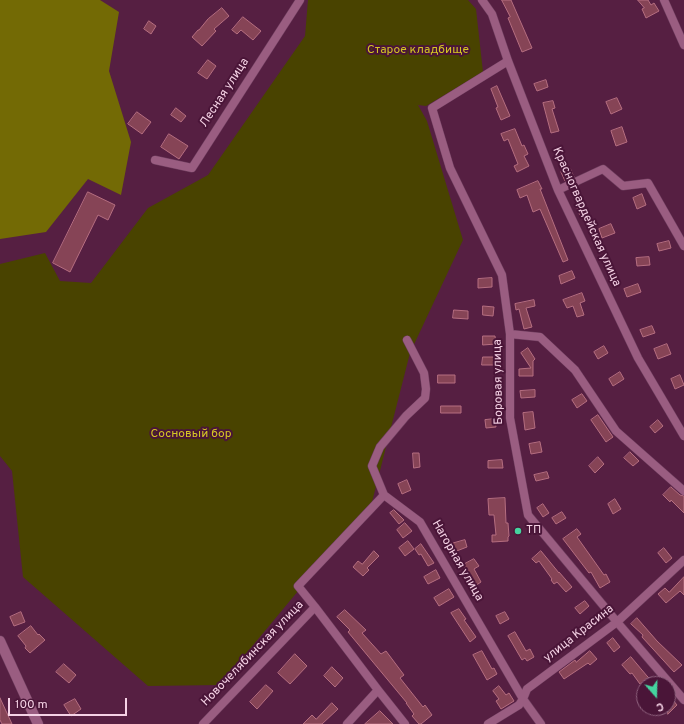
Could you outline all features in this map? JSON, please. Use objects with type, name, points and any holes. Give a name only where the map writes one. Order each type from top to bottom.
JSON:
[{"type":"street","name":"Лесная улица","points":[[155,160],[192,168],[300,0]]},
{"type":"street","name":"Красногвардейская улица","points":[[482,0],[492,14],[508,61],[558,190],[638,358],[684,436]]},
{"type":"street","points":[[664,0],[684,45]]},
{"type":"street","name":"Боровая улица","points":[[508,61],[432,108],[450,168],[502,275],[510,334],[510,418],[528,515],[684,700]]},
{"type":"street","points":[[558,190],[603,169],[623,186],[648,183],[684,246]]},
{"type":"street","points":[[510,334],[540,337],[575,370],[616,431],[684,491]]},
{"type":"street","points":[[384,495],[372,466],[374,460],[380,447],[406,416],[425,398],[426,389],[424,373],[406,340]]},
{"type":"street","name":"Новочелябинская улица","points":[[203,724],[315,607],[298,586],[384,495]]},
{"type":"street","name":"Нагорная улица","points":[[384,495],[420,522],[523,699],[541,724]]},
{"type":"street","name":"улица Красина","points":[[488,724],[519,705],[527,690],[617,622],[684,560]]},
{"type":"street","points":[[315,607],[405,724]]},
{"type":"street","points":[[0,641],[38,724]]},
{"type":"street","points":[[346,724],[378,690]]},
{"type":"green space","name":"Сосновый бор","points":[[308,0],[468,0],[476,9],[483,72],[426,106],[418,105],[427,121],[463,240],[410,353],[372,502],[220,685],[148,686],[23,577],[12,471],[0,456],[0,264],[45,253],[60,281],[91,283],[148,208],[208,175],[305,36]]},
{"type":"shaded area","points":[[0,0],[100,0],[119,12],[109,71],[131,142],[121,195],[88,179],[46,232],[0,239]]},
{"type":"building","points":[[502,0],[511,0],[532,48],[522,52],[508,18],[510,17]]},
{"type":"building","points":[[638,0],[648,0],[651,5],[654,3],[659,11],[646,18],[642,9],[644,8]]},
{"type":"building","points":[[222,8],[229,16],[214,29],[216,31],[202,46],[192,37],[208,19]]},
{"type":"building","points":[[243,17],[261,31],[253,40],[241,30],[237,34],[232,30]]},
{"type":"building","points":[[149,21],[156,26],[151,34],[144,29]]},
{"type":"building","points":[[208,60],[216,66],[207,79],[198,73]]},
{"type":"building","points":[[546,80],[548,87],[537,91],[534,84]]},
{"type":"building","points":[[497,86],[510,116],[501,120],[491,89]]},
{"type":"building","points":[[617,98],[622,109],[611,114],[606,102]]},
{"type":"building","points":[[553,101],[555,108],[552,109],[559,131],[551,133],[543,103]]},
{"type":"building","points":[[176,108],[186,116],[181,122],[171,115]]},
{"type":"building","points":[[137,112],[151,122],[142,134],[128,124]]},
{"type":"building","points":[[622,127],[627,142],[616,146],[611,131]]},
{"type":"building","points":[[515,129],[522,146],[524,145],[528,154],[524,156],[529,166],[517,172],[514,166],[518,164],[508,139],[504,141],[501,134]]},
{"type":"building","points":[[169,134],[188,146],[179,159],[161,147]]},
{"type":"building","points":[[570,168],[574,177],[565,181],[561,172]]},
{"type":"building","points":[[538,181],[568,260],[563,262],[540,209],[533,212],[527,195],[520,198],[517,190]]},
{"type":"building","points":[[88,192],[115,205],[108,220],[98,215],[70,272],[53,263]]},
{"type":"building","points":[[642,194],[646,205],[637,209],[633,198]]},
{"type":"building","points":[[582,202],[588,215],[581,218],[576,205]]},
{"type":"building","points":[[611,224],[615,233],[602,238],[599,229]]},
{"type":"building","points":[[669,241],[671,248],[659,251],[657,244]]},
{"type":"building","points":[[649,257],[650,265],[637,266],[636,258]]},
{"type":"building","points":[[572,271],[575,278],[561,284],[559,276]]},
{"type":"building","points":[[492,278],[492,287],[478,288],[478,279]]},
{"type":"building","points":[[638,284],[641,292],[627,297],[624,289]]},
{"type":"building","points":[[582,293],[585,301],[580,303],[584,315],[577,317],[573,306],[567,308],[563,300]]},
{"type":"building","points":[[534,300],[535,306],[526,308],[532,327],[524,329],[519,309],[516,310],[515,304]]},
{"type":"building","points":[[483,306],[494,307],[493,316],[483,315]]},
{"type":"building","points":[[454,310],[468,311],[468,319],[453,318]]},
{"type":"building","points":[[652,326],[655,333],[643,337],[640,330]]},
{"type":"building","points":[[483,336],[495,336],[496,344],[483,345]]},
{"type":"building","points":[[667,344],[671,354],[658,359],[654,349]]},
{"type":"building","points":[[604,346],[608,353],[598,359],[594,352]]},
{"type":"building","points":[[528,348],[535,359],[533,361],[533,376],[519,376],[519,369],[531,368],[521,353]]},
{"type":"building","points":[[483,357],[495,357],[494,365],[482,365]]},
{"type":"building","points":[[620,372],[624,379],[613,386],[609,379]]},
{"type":"building","points":[[438,375],[455,375],[455,383],[438,383]]},
{"type":"building","points":[[680,375],[684,385],[675,389],[671,379]]},
{"type":"building","points":[[535,390],[535,397],[521,398],[520,391]]},
{"type":"building","points":[[582,394],[587,401],[577,408],[572,400]]},
{"type":"building","points":[[441,406],[461,406],[461,413],[441,413]]},
{"type":"building","points":[[533,412],[535,428],[525,430],[523,413]]},
{"type":"building","points":[[598,415],[613,437],[606,442],[591,420]]},
{"type":"building","points":[[495,419],[496,427],[486,428],[485,420]]},
{"type":"building","points":[[658,420],[663,426],[655,433],[650,427]]},
{"type":"building","points":[[540,442],[542,452],[531,454],[529,444]]},
{"type":"building","points":[[630,452],[639,461],[633,466],[624,458]]},
{"type":"building","points":[[413,453],[419,453],[420,467],[414,468]]},
{"type":"building","points":[[598,457],[604,464],[595,473],[589,466]]},
{"type":"building","points":[[502,460],[503,468],[488,468],[488,461]]},
{"type":"building","points":[[547,472],[549,478],[536,481],[534,475]]},
{"type":"building","points":[[407,480],[411,490],[402,494],[398,484]]},
{"type":"building","points":[[671,487],[680,495],[684,496],[684,513],[671,500],[670,502],[663,495]]},
{"type":"building","points":[[505,498],[506,523],[508,523],[509,536],[508,541],[492,542],[492,535],[496,535],[494,515],[489,515],[488,499]]},
{"type":"building","points":[[615,499],[621,509],[613,514],[608,504]]},
{"type":"building","points":[[543,504],[549,513],[543,517],[537,508]]},
{"type":"building","points":[[394,510],[404,520],[399,524],[390,513]]},
{"type":"building","points":[[562,512],[566,518],[556,524],[552,518]]},
{"type":"building","points":[[405,523],[412,531],[403,538],[397,530]]},
{"type":"building","points":[[577,529],[581,534],[577,537],[604,575],[606,574],[610,582],[600,588],[591,572],[589,573],[563,539]]},
{"type":"building","points":[[465,540],[467,547],[454,552],[451,544]]},
{"type":"building","points":[[408,541],[414,549],[405,556],[399,548]]},
{"type":"building","points":[[421,544],[434,563],[428,566],[421,554],[419,555],[415,549]]},
{"type":"building","points":[[664,548],[672,558],[666,563],[658,553]]},
{"type":"building","points":[[374,551],[379,556],[367,568],[369,570],[363,576],[353,567],[358,561],[362,564]]},
{"type":"building","points":[[541,551],[572,587],[566,592],[557,582],[554,584],[539,561],[536,563],[532,559]]},
{"type":"building","points":[[474,559],[479,566],[474,569],[481,582],[475,586],[463,565]]},
{"type":"building","points":[[436,570],[440,578],[428,584],[424,577]]},
{"type":"building","points":[[684,577],[684,595],[680,591],[666,603],[658,594],[665,588],[669,592]]},
{"type":"building","points":[[449,589],[454,597],[439,606],[434,598]]},
{"type":"building","points":[[585,601],[589,606],[580,614],[575,608]]},
{"type":"building","points":[[459,609],[466,619],[464,620],[476,637],[470,642],[451,613]]},
{"type":"building","points":[[345,610],[366,630],[362,633],[381,654],[386,651],[404,675],[400,678],[423,707],[425,705],[432,715],[421,724],[419,724],[412,716],[414,714],[407,703],[348,632],[350,630],[337,617]]},
{"type":"building","points":[[21,612],[25,622],[14,626],[10,617]]},
{"type":"building","points":[[505,612],[509,619],[500,624],[496,616]]},
{"type":"building","points":[[637,618],[657,641],[682,665],[674,672],[642,637],[643,635],[631,624]]},
{"type":"building","points":[[31,626],[38,635],[39,634],[45,640],[30,653],[25,648],[26,646],[18,636]]},
{"type":"building","points":[[515,632],[526,651],[530,649],[534,657],[527,661],[525,658],[522,660],[508,636]]},
{"type":"building","points":[[613,638],[620,647],[614,652],[607,643]]},
{"type":"building","points":[[482,651],[492,669],[494,668],[497,674],[487,680],[473,655]]},
{"type":"building","points":[[590,651],[597,659],[590,665],[588,663],[564,679],[559,672],[575,660],[576,662]]},
{"type":"building","points":[[295,654],[307,666],[290,684],[278,673]]},
{"type":"building","points":[[631,657],[647,676],[636,676],[636,678],[622,665]]},
{"type":"building","points":[[64,664],[76,675],[69,683],[56,672]]},
{"type":"building","points":[[332,667],[343,678],[335,687],[324,676]]},
{"type":"building","points":[[266,685],[273,691],[257,709],[250,702]]},
{"type":"building","points":[[499,686],[506,695],[509,693],[514,701],[501,709],[496,701],[499,699],[493,691]]},
{"type":"building","points":[[0,698],[12,724],[2,724],[0,720]]},
{"type":"building","points":[[75,699],[81,709],[71,716],[64,705]]},
{"type":"building","points":[[332,703],[338,709],[322,724],[303,724],[312,715],[316,719]]},
{"type":"building","points":[[380,711],[393,724],[365,724]]},
{"type":"place","name":"ТП","points":[[518,531]]},
{"type":"park label","name":"Старое кладбище","points":[[418,51]]}]
